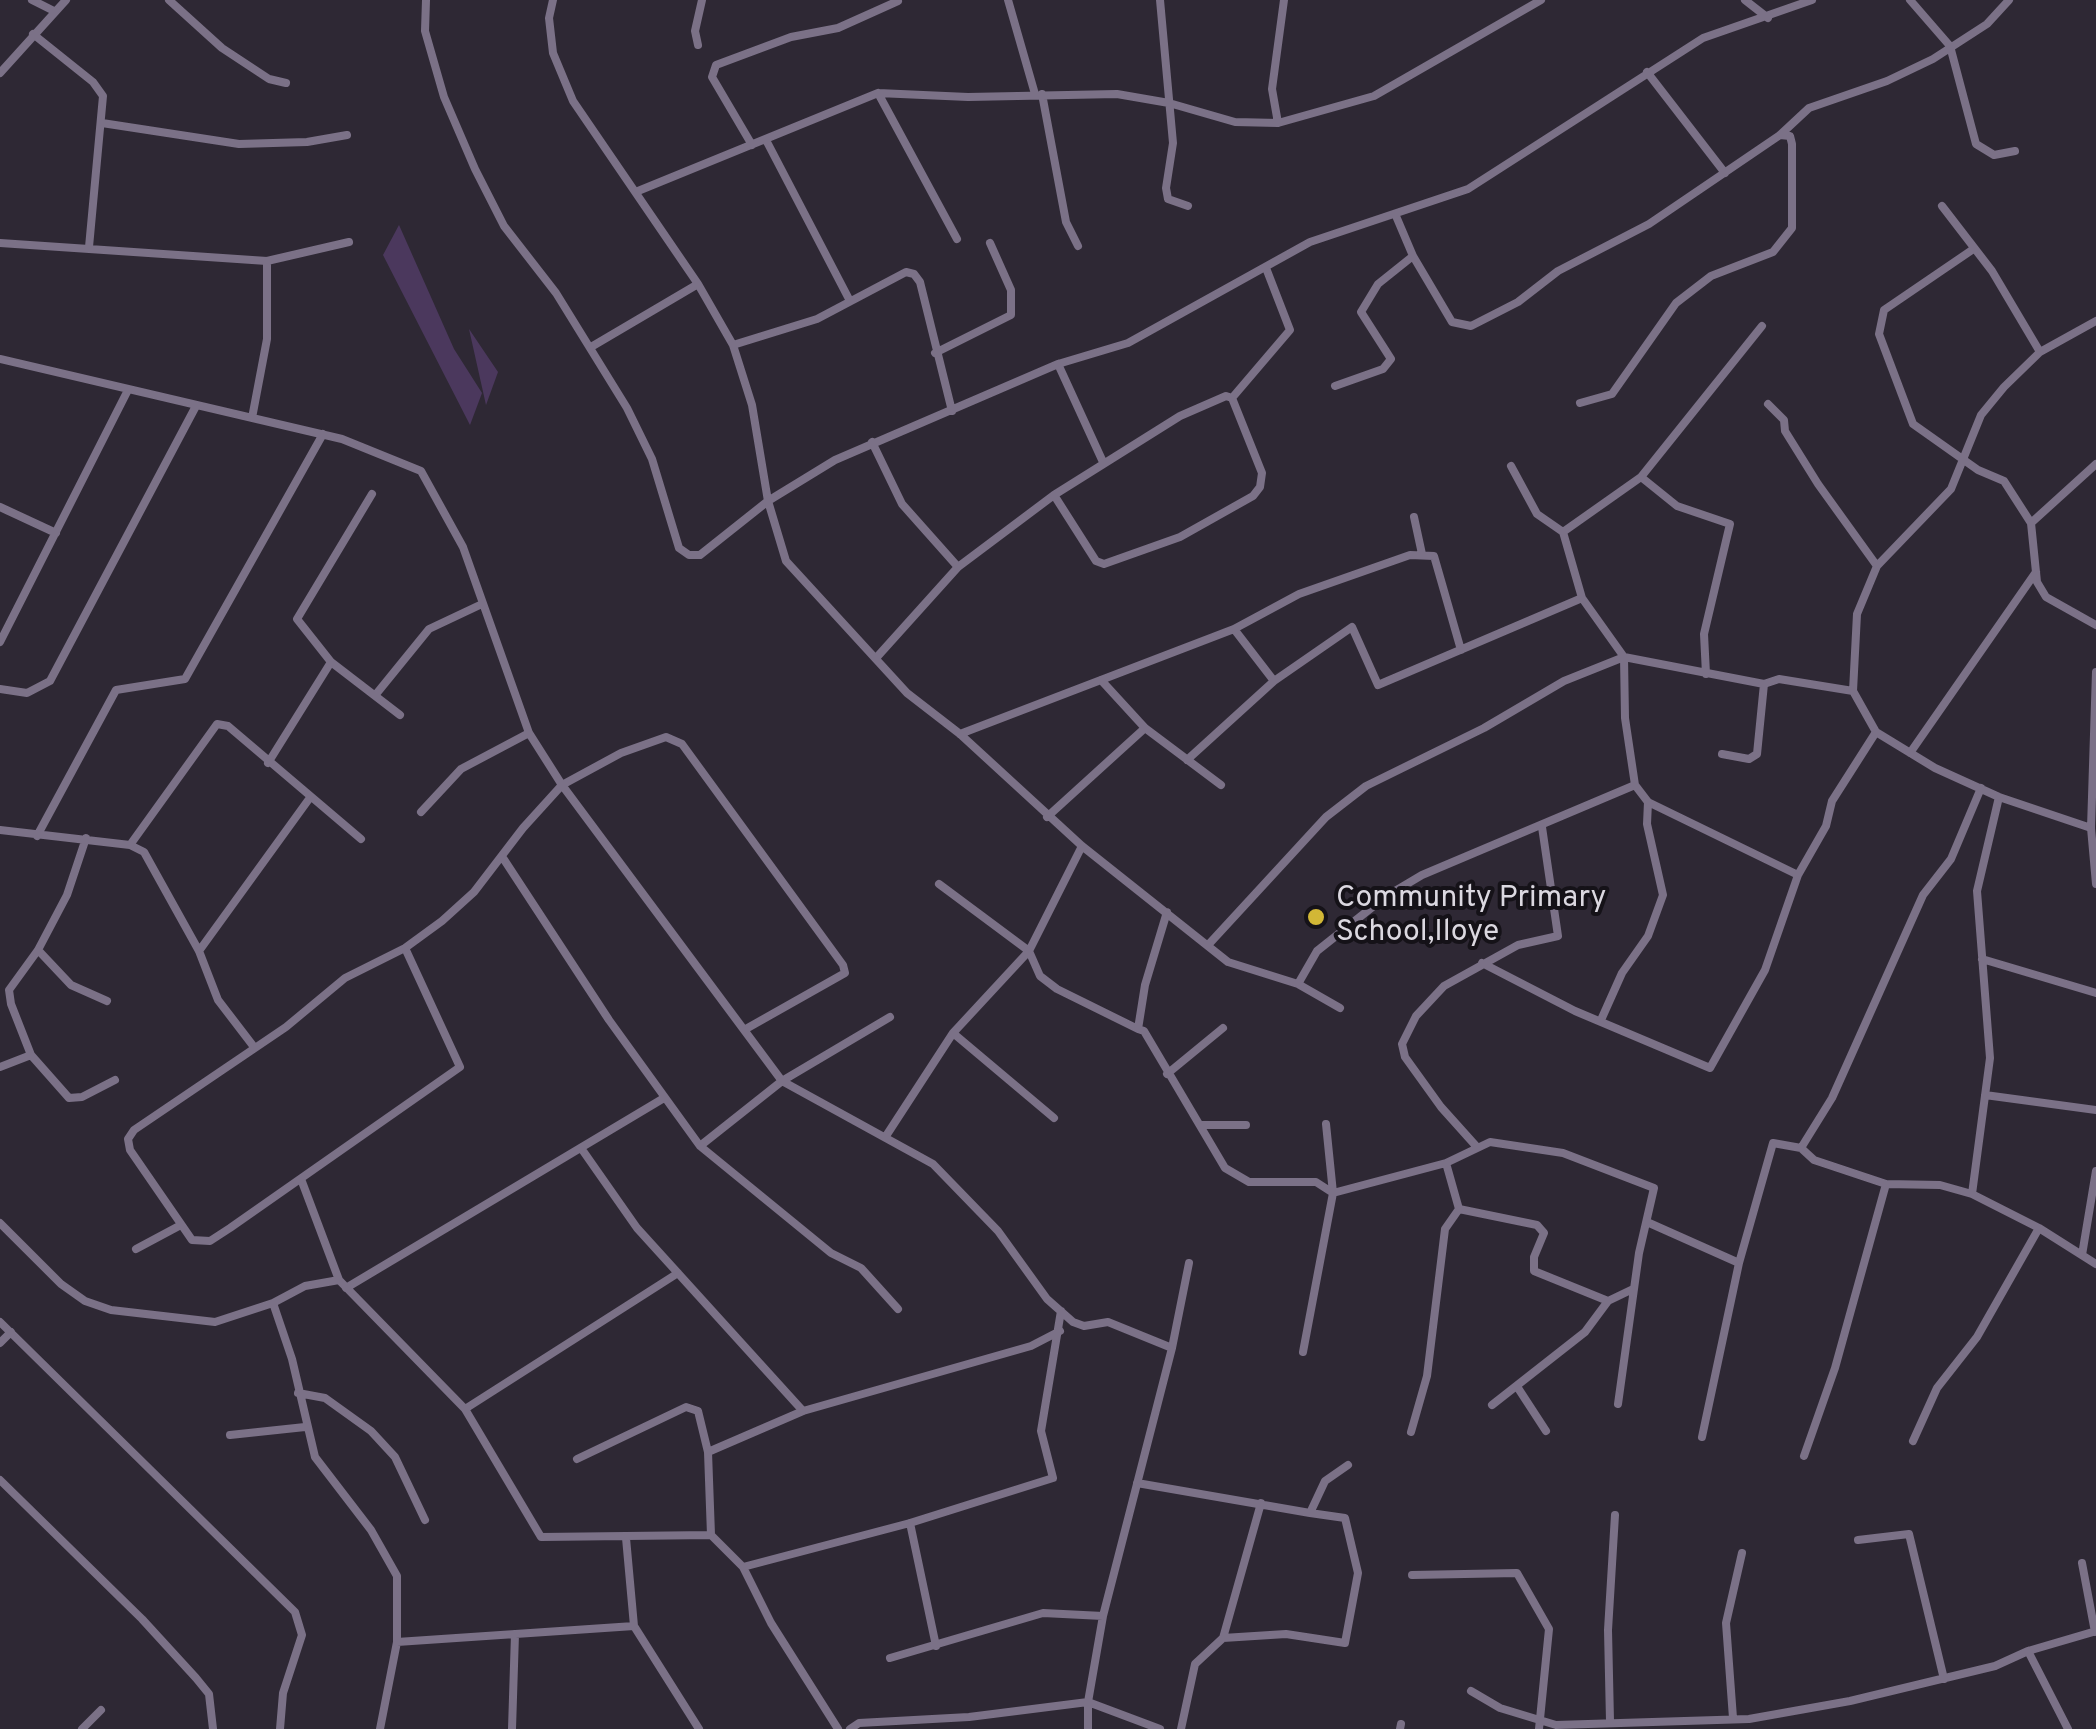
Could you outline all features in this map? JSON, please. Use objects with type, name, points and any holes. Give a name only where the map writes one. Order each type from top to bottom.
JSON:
[{"type":"street","points":[[32,0],[54,11]]},
{"type":"street","points":[[0,72],[66,0]]},
{"type":"street","points":[[169,0],[222,48],[260,74],[286,83]]},
{"type":"street","points":[[426,0],[426,32],[444,96],[476,170],[504,226],[591,347],[652,459],[679,548],[689,555],[700,554],[768,501],[872,442],[1058,364],[1128,343],[1338,231],[1396,216],[1500,172],[1646,72],[1703,38],[1812,0]]},
{"type":"street","points":[[553,0],[549,18],[553,54],[573,101],[638,191],[733,345],[752,404],[768,501],[786,561],[839,623],[877,657],[908,693],[960,734],[1082,846],[1228,962],[1298,984],[1340,1008]]},
{"type":"street","points":[[698,44],[694,30],[702,0]]},
{"type":"street","points":[[1008,0],[1039,94],[1066,222],[1078,246]]},
{"type":"street","points":[[1160,0],[1173,143],[1168,200],[1188,206]]},
{"type":"street","points":[[638,191],[878,93],[968,97],[1117,94],[1170,102],[1235,122],[1278,122],[1374,96],[1541,0]]},
{"type":"street","points":[[1745,0],[1768,18]]},
{"type":"street","points":[[1910,0],[1950,46],[1976,144],[1994,155],[2015,151]]},
{"type":"street","points":[[1396,216],[1413,256],[1452,322],[1471,326],[1518,302],[1558,271],[1648,224],[1787,133],[1809,108],[1888,81],[1987,24],[2009,0]]},
{"type":"street","points":[[752,146],[715,84],[712,72],[716,65],[791,36],[838,28],[898,1]]},
{"type":"street","points":[[1278,122],[1272,90],[1286,1]]},
{"type":"street","points":[[33,34],[103,96],[89,247]]},
{"type":"street","points":[[1646,72],[1725,173]]},
{"type":"street","points":[[878,93],[957,239]]},
{"type":"street","points":[[102,123],[239,144],[307,142],[348,135]]},
{"type":"street","points":[[1580,403],[1612,394],[1676,303],[1711,276],[1773,252],[1783,240],[1792,228],[1787,133]]},
{"type":"street","points":[[766,140],[850,301]]},
{"type":"street","points":[[1942,206],[1972,250],[1992,271],[2040,352]]},
{"type":"street","points":[[0,243],[24,248],[89,247],[268,261],[349,242]]},
{"type":"street","points":[[934,352],[1011,315],[1011,290],[990,243]]},
{"type":"street","points":[[1972,250],[1904,293],[1884,310],[1878,324],[1913,424],[2004,482],[2031,522],[2036,572],[2046,597],[2096,625]]},
{"type":"street","points":[[1335,386],[1383,369],[1391,359],[1361,312],[1378,284],[1413,256]]},
{"type":"street","points":[[252,418],[267,338],[268,261]]},
{"type":"street","points":[[1232,398],[1290,330],[1266,268]]},
{"type":"street","points":[[733,345],[818,319],[906,272],[914,274],[920,282],[934,352],[952,411]]},
{"type":"street","points":[[591,347],[698,284]]},
{"type":"street","points":[[2092,828],[1999,797],[1910,753],[1876,732],[1853,691],[1858,614],[1877,566],[1944,498],[1981,416],[2040,352],[2096,321]]},
{"type":"street","points":[[1563,532],[1641,477],[1762,326]]},
{"type":"street","points":[[0,359],[323,434],[378,450],[420,470],[462,547],[529,734],[562,786],[782,1081],[886,1136],[948,1178],[998,1231],[1047,1299],[1073,1322],[1084,1326],[1108,1322],[1172,1348]]},
{"type":"street","points":[[1058,364],[1103,462]]},
{"type":"street","points":[[0,642],[128,390]]},
{"type":"street","points":[[877,657],[958,567],[1054,494],[1180,416],[1226,396],[1232,398],[1262,473],[1260,488],[1253,496],[1180,538],[1104,564],[1096,562],[1054,494]]},
{"type":"street","points":[[1768,404],[1784,420],[1785,431],[1818,484],[1877,566]]},
{"type":"street","points":[[0,689],[27,693],[50,681],[196,406]]},
{"type":"street","points":[[38,836],[116,690],[185,680],[323,434]]},
{"type":"street","points":[[872,442],[902,504],[958,567]]},
{"type":"street","points":[[2031,522],[2096,464]]},
{"type":"street","points":[[1511,466],[1537,514],[1563,532],[1582,598],[1624,657],[1625,718],[1635,785],[1648,802],[1798,875]]},
{"type":"street","points":[[1641,477],[1677,506],[1730,524],[1704,634],[1706,674]]},
{"type":"street","points":[[372,494],[296,619],[331,662],[376,693],[400,716]]},
{"type":"street","points":[[0,507],[56,533]]},
{"type":"street","points":[[1414,517],[1422,554]]},
{"type":"street","points":[[960,734],[1234,629],[1298,594],[1348,574],[1359,575],[1392,559],[1434,556],[1461,650]]},
{"type":"street","points":[[1910,753],[2036,572]]},
{"type":"street","points":[[1187,760],[1274,681],[1352,628],[1378,685],[1582,598]]},
{"type":"street","points":[[376,693],[429,629],[482,604]]},
{"type":"street","points":[[1234,629],[1274,681]]},
{"type":"street","points":[[1209,944],[1326,817],[1366,786],[1484,728],[1564,681],[1624,657],[1764,684],[1779,679],[1853,691]]},
{"type":"street","points":[[268,763],[331,662]]},
{"type":"street","points":[[2096,672],[2092,828],[2096,884]]},
{"type":"street","points":[[1100,680],[1145,728],[1221,786]]},
{"type":"street","points":[[1722,754],[1749,760],[1757,754],[1764,684]]},
{"type":"street","points":[[130,845],[217,724],[228,726],[309,799],[361,839]]},
{"type":"street","points":[[1047,817],[1145,728]]},
{"type":"street","points":[[1482,963],[1710,1068],[1764,970],[1798,875],[1826,826],[1838,791],[1876,732]]},
{"type":"street","points":[[422,812],[462,768],[529,734]]},
{"type":"street","points":[[405,948],[460,1068],[210,1241],[192,1240],[130,1150],[128,1139],[134,1130],[286,1027],[345,978],[405,948],[474,892],[523,828],[562,786],[621,753],[666,736],[682,744],[763,852],[845,973],[744,1030]]},
{"type":"street","points":[[1298,984],[1317,951],[1385,897],[1422,875],[1635,785]]},
{"type":"street","points":[[1801,1148],[1832,1098],[1923,895],[1951,859],[1981,788]]},
{"type":"street","points":[[1972,1194],[1989,1047],[1976,891],[1999,797]]},
{"type":"street","points":[[199,951],[309,799]]},
{"type":"street","points":[[1601,1020],[1622,973],[1648,936],[1663,894],[1647,824],[1648,802]]},
{"type":"street","points":[[1476,1146],[1440,1107],[1405,1057],[1402,1044],[1428,1001],[1482,963],[1518,944],[1558,936],[1542,827]]},
{"type":"street","points":[[0,830],[86,838],[130,845],[144,852],[199,951],[218,1000],[254,1046]]},
{"type":"street","points":[[86,838],[68,895],[38,950],[9,990],[31,1055],[69,1098],[82,1097],[114,1080]]},
{"type":"street","points":[[886,1136],[953,1033],[1029,951],[1082,846]]},
{"type":"street","points":[[503,858],[700,1146],[831,1253],[861,1268],[898,1310]]},
{"type":"street","points":[[939,884],[1029,951],[1040,976],[1057,989],[1144,1030],[1225,1168],[1249,1182],[1316,1182],[1333,1193],[1446,1163],[1490,1142],[1563,1153],[1642,1180],[1654,1188],[1634,1289],[1618,1404]]},
{"type":"street","points":[[1138,1030],[1145,985],[1167,912]]},
{"type":"street","points":[[38,950],[71,985],[107,1001]]},
{"type":"street","points":[[1982,959],[2096,994]]},
{"type":"street","points":[[700,1146],[782,1081],[890,1018]]},
{"type":"street","points":[[1167,1074],[1223,1028]]},
{"type":"street","points":[[953,1033],[1054,1118]]},
{"type":"street","points":[[0,1068],[31,1055]]},
{"type":"street","points":[[1986,1095],[2096,1110]]},
{"type":"street","points":[[0,1223],[84,1301],[111,1310],[215,1322],[274,1303],[305,1286],[342,1284],[664,1098]]},
{"type":"street","points":[[1303,1352],[1333,1193],[1326,1124]]},
{"type":"street","points":[[1201,1125],[1246,1125]]},
{"type":"street","points":[[1702,1436],[1739,1262],[1768,1152],[1780,1142],[1801,1148],[1814,1160],[1886,1184],[1940,1185],[1972,1194],[2039,1228],[2096,1264]]},
{"type":"street","points":[[581,1148],[637,1228],[803,1411]]},
{"type":"street","points":[[1411,1432],[1426,1376],[1445,1230],[1459,1209],[1446,1163]]},
{"type":"street","points":[[2082,1256],[2096,1170]]},
{"type":"street","points":[[301,1179],[342,1284],[465,1409],[541,1537],[711,1535]]},
{"type":"street","points":[[1804,1456],[1835,1368],[1886,1184]]},
{"type":"street","points":[[1459,1209],[1537,1225],[1544,1234],[1534,1257],[1534,1271],[1608,1301]]},
{"type":"street","points":[[1647,1222],[1739,1262]]},
{"type":"street","points":[[136,1249],[179,1226]]},
{"type":"street","points":[[1912,1442],[1937,1388],[1977,1336],[2039,1228]]},
{"type":"street","points":[[1088,1729],[1088,1702],[1102,1616],[1172,1348],[1189,1263]]},
{"type":"street","points":[[465,1409],[678,1273]]},
{"type":"street","points":[[1492,1405],[1585,1332],[1608,1301],[1634,1289]]},
{"type":"street","points":[[274,1303],[315,1458],[371,1530],[397,1576],[397,1642],[380,1729]]},
{"type":"street","points":[[744,1566],[910,1523],[1053,1478],[1041,1431],[1061,1311]]},
{"type":"street","points":[[0,1322],[295,1612],[302,1635],[284,1693],[280,1729]]},
{"type":"street","points":[[708,1452],[803,1411],[1031,1346],[1060,1331]]},
{"type":"street","points":[[0,1344],[11,1332]]},
{"type":"street","points":[[1518,1388],[1546,1431]]},
{"type":"street","points":[[298,1393],[325,1398],[371,1431],[395,1457],[426,1520]]},
{"type":"street","points":[[577,1458],[686,1407],[698,1411],[708,1452],[711,1535],[744,1566],[771,1624],[838,1729]]},
{"type":"street","points":[[230,1436],[306,1427]]},
{"type":"street","points":[[1310,1513],[1325,1480],[1348,1465]]},
{"type":"street","points":[[0,1480],[196,1678],[209,1694],[213,1729]]},
{"type":"street","points":[[1137,1483],[1345,1518],[1358,1574],[1345,1643],[1286,1634],[1223,1638]]},
{"type":"street","points":[[1181,1729],[1195,1664],[1223,1638],[1261,1504]]},
{"type":"street","points":[[1610,1721],[1608,1630],[1615,1514]]},
{"type":"street","points":[[910,1523],[936,1646]]},
{"type":"street","points":[[1858,1540],[1909,1534],[1944,1679]]},
{"type":"street","points":[[626,1538],[634,1626],[699,1729]]},
{"type":"street","points":[[1733,1718],[1726,1623],[1742,1553]]},
{"type":"street","points":[[1472,1691],[1540,1726],[1733,1718],[1749,1724],[1995,1666],[2028,1651],[2095,1632],[2082,1562]]},
{"type":"street","points":[[1412,1575],[1517,1573],[1549,1629],[1540,1726]]},
{"type":"street","points":[[890,1658],[1043,1613],[1102,1616]]},
{"type":"street","points":[[397,1642],[634,1626]]},
{"type":"street","points":[[512,1729],[515,1634]]},
{"type":"street","points":[[2028,1651],[2068,1729]]},
{"type":"street","points":[[850,1729],[859,1723],[970,1718],[1088,1702],[1160,1729]]},
{"type":"street","points":[[82,1729],[101,1710]]},
{"type":"street","points":[[969,1729],[970,1718]]},
{"type":"shaded area","points":[[399,225],[454,349],[482,393],[470,425],[383,255]]},
{"type":"shaded area","points":[[469,329],[498,372],[486,405]]},
{"type":"place","name":"Community Primary School,Iloye","points":[[1316,917]]}]
